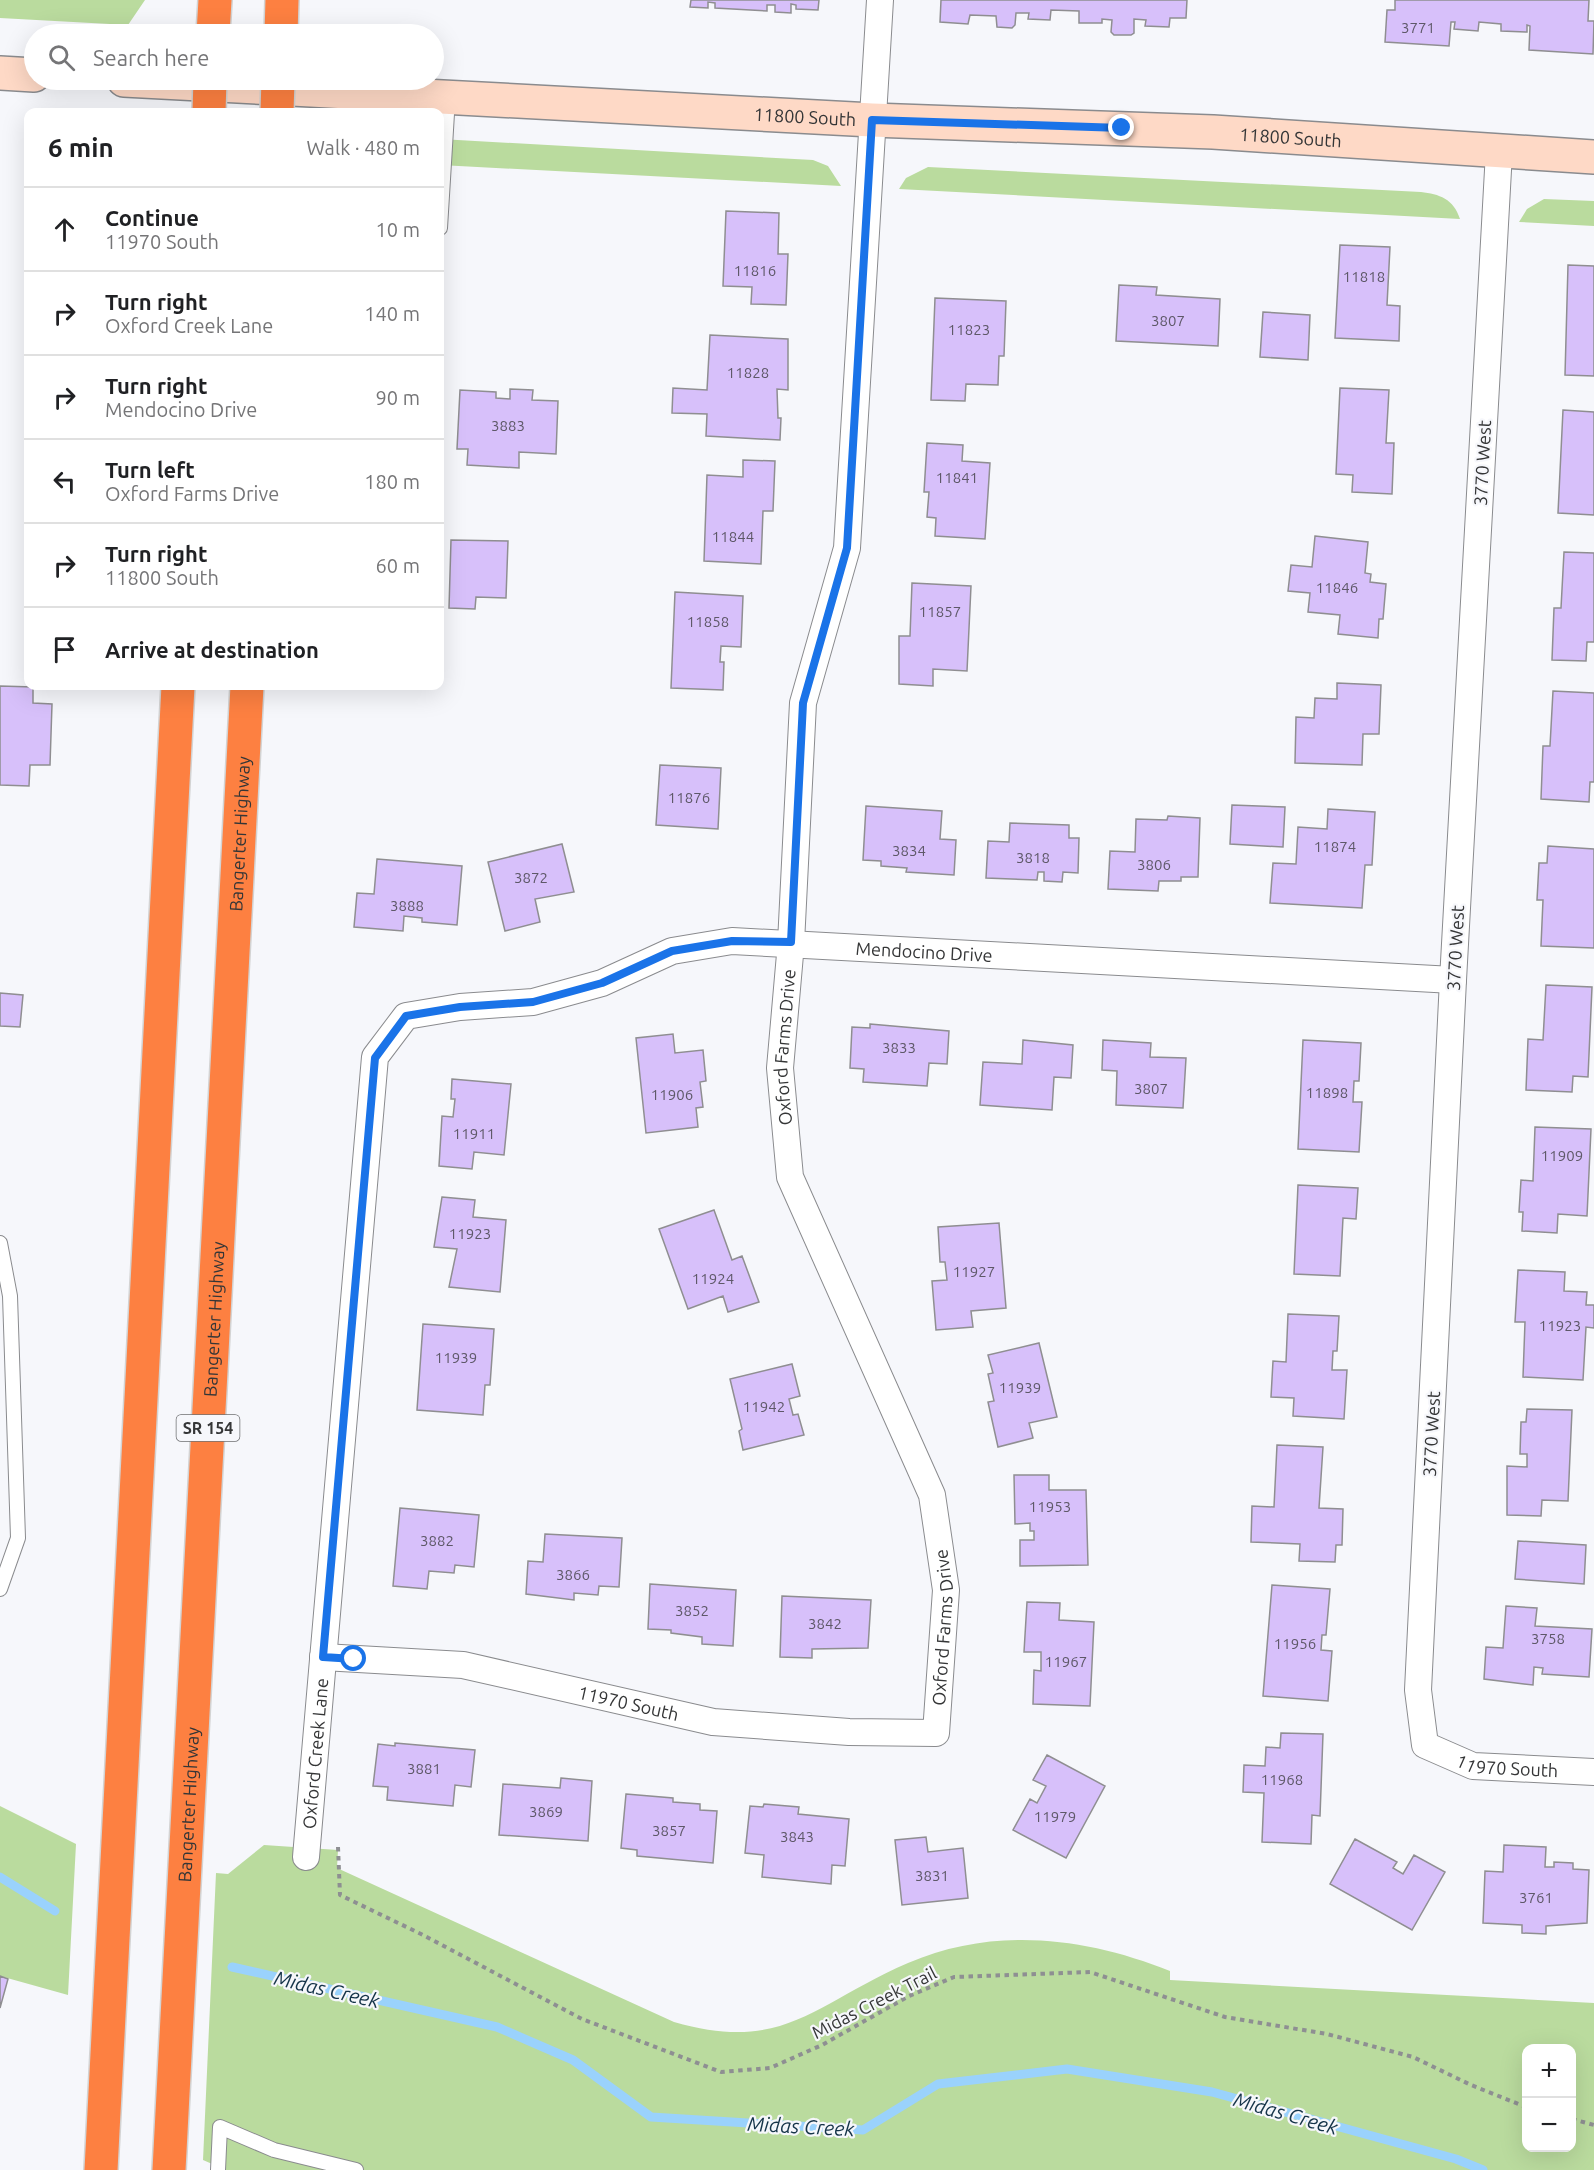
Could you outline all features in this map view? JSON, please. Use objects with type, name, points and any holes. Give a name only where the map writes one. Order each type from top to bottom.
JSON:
[{"type":"highway","points":[[214,24],[215,0]]},
{"type":"highway","points":[[281,24],[282,0]]},
{"type":"highway","points":[[209,108],[210,90]]},
{"type":"highway","points":[[277,108],[278,90]]},
{"type":"highway","points":[[101,2170],[178,690]]},
{"type":"highway","name":"Bangerter Highway","points":[[169,2170],[247,690]]},
{"type":"main road","points":[[0,73],[24,74]]},
{"type":"main road","name":"11800 South","points":[[315,90],[872,120],[1213,132],[1594,157]]},
{"type":"street","name":"Oxford Farms Drive","points":[[880,0],[847,548],[803,703],[791,942],[780,1068],[790,1177],[932,1495],[946,1590],[936,1733]]},
{"type":"street","name":"3770 West","points":[[1425,1745],[1418,1690],[1453,980],[1499,152]]},
{"type":"street","name":"Mendocino Drive","points":[[406,1016],[460,1007],[533,1002],[602,983],[672,951],[732,941],[791,942],[1044,960],[1453,980]]},
{"type":"street","name":"Oxford Creek Lane","points":[[306,1857],[375,1058],[406,1016]]},
{"type":"street","name":"11970 South","points":[[323,1657],[464,1665],[713,1722],[849,1732],[936,1733]]},
{"type":"street","name":"11970 South","points":[[1425,1745],[1473,1766],[1594,1772]]},
{"type":"lane","points":[[444,162],[448,97]]},
{"type":"lane","points":[[0,1243],[10,1296],[18,1538],[0,1589]]},
{"type":"lane","points":[[218,2170],[220,2127],[274,2150],[356,2170]]},
{"type":"path","name":"Midas Creek Trail","points":[[338,1847],[340,1895],[421,1934],[582,2019],[721,2072],[770,2068],[822,2045],[909,1996],[954,1977],[1090,1972],[1225,2017],[1327,2034],[1413,2057],[1471,2085],[1522,2105]]},
{"type":"path","points":[[1576,2120],[1594,2125]]},
{"type":"green space","points":[[0,0],[145,0],[129,24],[0,18]]},
{"type":"green space","points":[[444,139],[813,160],[828,166],[841,186],[444,165]]},
{"type":"green space","points":[[928,167],[1421,192],[1434,194],[1450,202],[1460,219],[899,189],[906,178]]},
{"type":"green space","points":[[1544,199],[1594,201],[1594,226],[1519,222],[1527,209]]},
{"type":"green space","points":[[0,1806],[76,1844],[68,1995],[0,1976]]},
{"type":"green space","points":[[264,1845],[338,1850],[337,1868],[674,2022],[712,2030],[744,2032],[772,2028],[798,2020],[908,1963],[940,1951],[1006,1940],[1039,1940],[1106,1950],[1170,1971],[1170,1980],[1594,2003],[1594,2170],[226,2170],[203,2160],[216,1873],[228,1874]]},
{"type":"building","points":[[691,0],[819,0],[818,10],[796,9],[796,5],[791,4],[791,13],[775,12],[775,5],[767,5],[767,11],[715,8],[715,3],[708,2],[708,8],[690,7]]},
{"type":"building","points":[[941,0],[1187,0],[1186,18],[1170,18],[1169,27],[1145,26],[1146,20],[1134,19],[1134,33],[1114,35],[1111,32],[1112,20],[1102,19],[1102,23],[1079,23],[1079,11],[1051,10],[1050,20],[1028,19],[1029,13],[1016,13],[1015,25],[1012,28],[997,27],[996,16],[970,15],[968,24],[940,22]]},
{"type":"building","points":[[1395,0],[1589,0],[1588,21],[1594,21],[1593,54],[1529,50],[1530,26],[1527,25],[1527,32],[1501,31],[1501,24],[1479,22],[1478,31],[1454,29],[1455,22],[1451,22],[1449,46],[1385,42],[1387,10],[1395,10]]},
{"type":"building","points":[[726,211],[779,213],[778,254],[788,254],[786,305],[751,304],[752,287],[723,286]]},
{"type":"building","points":[[1340,245],[1390,247],[1387,305],[1400,306],[1399,341],[1335,338]]},
{"type":"building","points":[[1568,265],[1594,266],[1594,376],[1565,375]]},
{"type":"building","points":[[1119,285],[1157,287],[1156,295],[1220,299],[1218,346],[1116,341]]},
{"type":"building","points":[[935,298],[1006,301],[1004,356],[999,356],[998,385],[966,384],[965,401],[931,400]]},
{"type":"building","points":[[1263,312],[1310,315],[1308,360],[1260,357]]},
{"type":"building","points":[[710,335],[788,339],[788,390],[777,389],[778,418],[781,418],[780,440],[706,436],[707,414],[672,413],[673,388],[707,390]]},
{"type":"building","points":[[1340,388],[1389,390],[1386,443],[1394,443],[1392,494],[1352,492],[1353,475],[1336,474]]},
{"type":"building","points":[[510,389],[533,390],[532,400],[558,401],[556,454],[519,452],[519,468],[467,465],[468,449],[457,449],[460,390],[496,392],[496,398],[510,399]]},
{"type":"building","points":[[1563,410],[1594,412],[1594,515],[1558,513]]},
{"type":"building","points":[[927,443],[963,445],[962,461],[990,463],[985,539],[935,536],[936,518],[927,517],[929,492],[924,492]]},
{"type":"building","points":[[743,460],[775,461],[773,511],[763,511],[761,564],[704,561],[707,475],[743,477]]},
{"type":"building","points":[[1315,536],[1368,542],[1365,573],[1371,574],[1370,582],[1386,584],[1383,619],[1379,619],[1378,638],[1338,634],[1340,615],[1308,612],[1310,593],[1288,591],[1291,565],[1312,567]]},
{"type":"building","points":[[451,540],[508,541],[506,598],[476,597],[475,609],[449,608]]},
{"type":"building","points":[[1564,552],[1594,553],[1594,642],[1587,642],[1586,661],[1552,660],[1554,608],[1561,608]]},
{"type":"building","points":[[912,583],[971,586],[967,671],[933,669],[933,686],[899,684],[899,636],[910,636]]},
{"type":"building","points":[[675,592],[743,596],[741,647],[721,646],[720,662],[724,662],[723,690],[671,688]]},
{"type":"building","points":[[1337,683],[1381,685],[1379,734],[1363,734],[1362,765],[1295,763],[1296,717],[1314,718],[1315,698],[1337,699]]},
{"type":"building","points":[[0,686],[24,687],[24,690],[33,690],[33,703],[52,704],[50,765],[30,765],[29,786],[0,785]]},
{"type":"building","points":[[1553,691],[1594,693],[1594,782],[1590,782],[1589,802],[1541,799],[1543,746],[1550,746]]},
{"type":"building","points":[[660,765],[721,768],[718,829],[656,825]]},
{"type":"building","points":[[1232,805],[1285,807],[1283,847],[1230,844]]},
{"type":"building","points":[[866,806],[942,811],[940,839],[956,840],[954,875],[906,872],[907,868],[881,866],[881,861],[863,860]]},
{"type":"building","points":[[1328,809],[1375,812],[1372,865],[1365,865],[1362,908],[1270,903],[1273,863],[1296,864],[1298,827],[1327,829]]},
{"type":"building","points":[[1168,816],[1200,818],[1198,877],[1181,877],[1181,881],[1159,881],[1158,891],[1108,889],[1110,851],[1135,852],[1136,819],[1167,820]]},
{"type":"building","points":[[1010,823],[1069,825],[1069,838],[1079,838],[1078,873],[1063,872],[1062,882],[1044,881],[1044,872],[1038,872],[1037,880],[986,878],[988,841],[1009,842]]},
{"type":"building","points":[[562,844],[574,892],[535,899],[540,922],[505,931],[488,862]]},
{"type":"building","points":[[1548,846],[1594,849],[1594,948],[1541,946],[1543,900],[1537,900],[1539,863],[1547,863]]},
{"type":"building","points":[[377,859],[462,866],[457,925],[422,922],[422,918],[404,916],[403,931],[354,927],[357,893],[374,894]]},
{"type":"building","points":[[1546,985],[1592,987],[1588,1077],[1573,1076],[1572,1092],[1526,1090],[1528,1039],[1543,1040]]},
{"type":"building","points":[[0,993],[23,995],[20,1027],[0,1026]]},
{"type":"building","points":[[870,1024],[949,1031],[947,1064],[929,1063],[927,1086],[863,1082],[864,1069],[850,1068],[852,1027],[870,1028]]},
{"type":"building","points":[[673,1034],[675,1053],[703,1050],[706,1081],[700,1082],[703,1107],[696,1108],[698,1127],[646,1133],[636,1038]]},
{"type":"building","points":[[1023,1040],[1073,1045],[1071,1078],[1054,1077],[1052,1110],[980,1105],[983,1062],[1022,1064]]},
{"type":"building","points":[[1103,1040],[1151,1043],[1150,1057],[1186,1058],[1183,1108],[1116,1105],[1117,1071],[1102,1070]]},
{"type":"building","points":[[1303,1040],[1361,1043],[1359,1081],[1354,1081],[1353,1102],[1362,1102],[1359,1152],[1298,1149]]},
{"type":"building","points":[[452,1079],[511,1084],[504,1155],[474,1152],[472,1169],[439,1166],[442,1116],[453,1117],[455,1099],[451,1099]]},
{"type":"building","points":[[1535,1127],[1591,1129],[1587,1216],[1558,1214],[1557,1233],[1522,1231],[1523,1212],[1519,1212],[1521,1180],[1533,1181]]},
{"type":"building","points":[[1298,1185],[1358,1188],[1356,1219],[1343,1218],[1340,1276],[1294,1274]]},
{"type":"building","points":[[442,1197],[475,1200],[473,1217],[506,1220],[500,1292],[449,1287],[457,1249],[434,1247]]},
{"type":"building","points":[[714,1210],[732,1260],[742,1256],[759,1302],[728,1312],[723,1296],[688,1309],[659,1229]]},
{"type":"building","points":[[999,1223],[1006,1308],[971,1311],[973,1327],[936,1330],[932,1281],[947,1280],[945,1262],[940,1262],[938,1227]]},
{"type":"building","points":[[1518,1270],[1565,1272],[1564,1291],[1587,1292],[1586,1305],[1594,1305],[1594,1328],[1586,1327],[1583,1380],[1523,1377],[1525,1322],[1515,1322]]},
{"type":"building","points":[[1288,1314],[1339,1316],[1337,1351],[1333,1351],[1332,1370],[1347,1370],[1344,1419],[1293,1416],[1294,1398],[1271,1397],[1273,1361],[1286,1362]]},
{"type":"building","points":[[423,1324],[494,1329],[490,1385],[485,1385],[483,1415],[417,1410]]},
{"type":"building","points":[[1039,1343],[1057,1417],[1029,1423],[1033,1438],[998,1447],[988,1402],[994,1401],[988,1374],[993,1373],[988,1355]]},
{"type":"building","points":[[792,1364],[800,1396],[789,1399],[793,1415],[798,1414],[804,1435],[743,1450],[739,1431],[742,1429],[730,1379]]},
{"type":"building","points":[[1527,1409],[1572,1410],[1568,1501],[1542,1500],[1541,1516],[1507,1515],[1507,1466],[1527,1467],[1527,1454],[1520,1454],[1521,1422],[1526,1422]]},
{"type":"building","points":[[1277,1445],[1323,1447],[1319,1508],[1343,1509],[1342,1545],[1336,1545],[1335,1562],[1299,1561],[1300,1544],[1251,1542],[1252,1506],[1274,1507]]},
{"type":"building","points":[[1014,1475],[1049,1475],[1049,1490],[1086,1490],[1088,1565],[1020,1566],[1020,1540],[1034,1540],[1034,1531],[1030,1531],[1030,1523],[1015,1524]]},
{"type":"building","points":[[400,1508],[479,1515],[474,1567],[455,1565],[454,1573],[429,1571],[427,1589],[393,1586]]},
{"type":"building","points":[[545,1534],[622,1538],[619,1587],[599,1586],[598,1595],[574,1593],[574,1600],[526,1594],[528,1561],[543,1562]]},
{"type":"building","points":[[1518,1541],[1586,1545],[1584,1584],[1515,1579]]},
{"type":"building","points":[[650,1584],[736,1590],[733,1646],[702,1644],[702,1637],[671,1633],[671,1630],[648,1629]]},
{"type":"building","points":[[1272,1585],[1330,1589],[1326,1635],[1322,1635],[1321,1650],[1332,1651],[1328,1701],[1263,1696]]},
{"type":"building","points":[[782,1596],[871,1600],[868,1648],[812,1649],[812,1658],[780,1657]]},
{"type":"building","points":[[1027,1602],[1060,1603],[1059,1620],[1094,1622],[1090,1706],[1033,1704],[1034,1670],[1041,1671],[1041,1652],[1024,1652]]},
{"type":"building","points":[[1506,1606],[1537,1608],[1535,1626],[1592,1629],[1589,1677],[1542,1674],[1543,1668],[1534,1667],[1533,1685],[1484,1679],[1486,1647],[1503,1648]]},
{"type":"building","points":[[1281,1733],[1323,1734],[1320,1816],[1312,1815],[1311,1844],[1262,1842],[1264,1793],[1243,1792],[1244,1765],[1265,1766],[1266,1747],[1280,1748]]},
{"type":"building","points":[[395,1743],[475,1750],[471,1787],[455,1785],[453,1806],[387,1800],[388,1787],[373,1786],[378,1744],[395,1746]]},
{"type":"building","points":[[1047,1755],[1105,1786],[1066,1858],[1013,1830],[1030,1799],[1037,1803],[1046,1786],[1033,1780]]},
{"type":"building","points":[[561,1778],[592,1781],[588,1841],[499,1835],[503,1784],[560,1788]]},
{"type":"building","points":[[626,1794],[673,1798],[673,1802],[700,1804],[700,1810],[717,1811],[713,1863],[637,1856],[637,1850],[621,1848]]},
{"type":"building","points":[[764,1804],[799,1807],[798,1814],[849,1819],[845,1866],[832,1865],[831,1884],[762,1877],[764,1855],[745,1853],[750,1806],[763,1807]]},
{"type":"building","points":[[926,1837],[928,1852],[963,1848],[968,1898],[902,1905],[895,1840]]},
{"type":"building","points":[[1355,1839],[1397,1862],[1393,1868],[1403,1874],[1414,1855],[1445,1872],[1412,1930],[1330,1884]]},
{"type":"building","points":[[1504,1845],[1546,1847],[1545,1867],[1554,1867],[1554,1862],[1573,1863],[1573,1869],[1589,1870],[1587,1923],[1546,1926],[1546,1934],[1522,1933],[1522,1925],[1483,1923],[1485,1871],[1503,1872]]},
{"type":"building","points":[[0,1976],[8,1979],[0,2008]]},
{"type":"waterway","name":"Midas Creek","points":[[0,1877],[55,1911]]},
{"type":"waterway","name":"Midas Creek","points":[[232,1967],[497,2027],[573,2060],[651,2117],[863,2130],[938,2084],[1067,2069],[1212,2092],[1456,2159],[1483,2170]]},
{"type":"route","points":[[354,1659],[323,1657],[375,1058],[406,1016],[460,1007],[533,1002],[602,983],[672,951],[732,941],[791,942],[803,703],[847,548],[872,120],[1122,128]]}]
